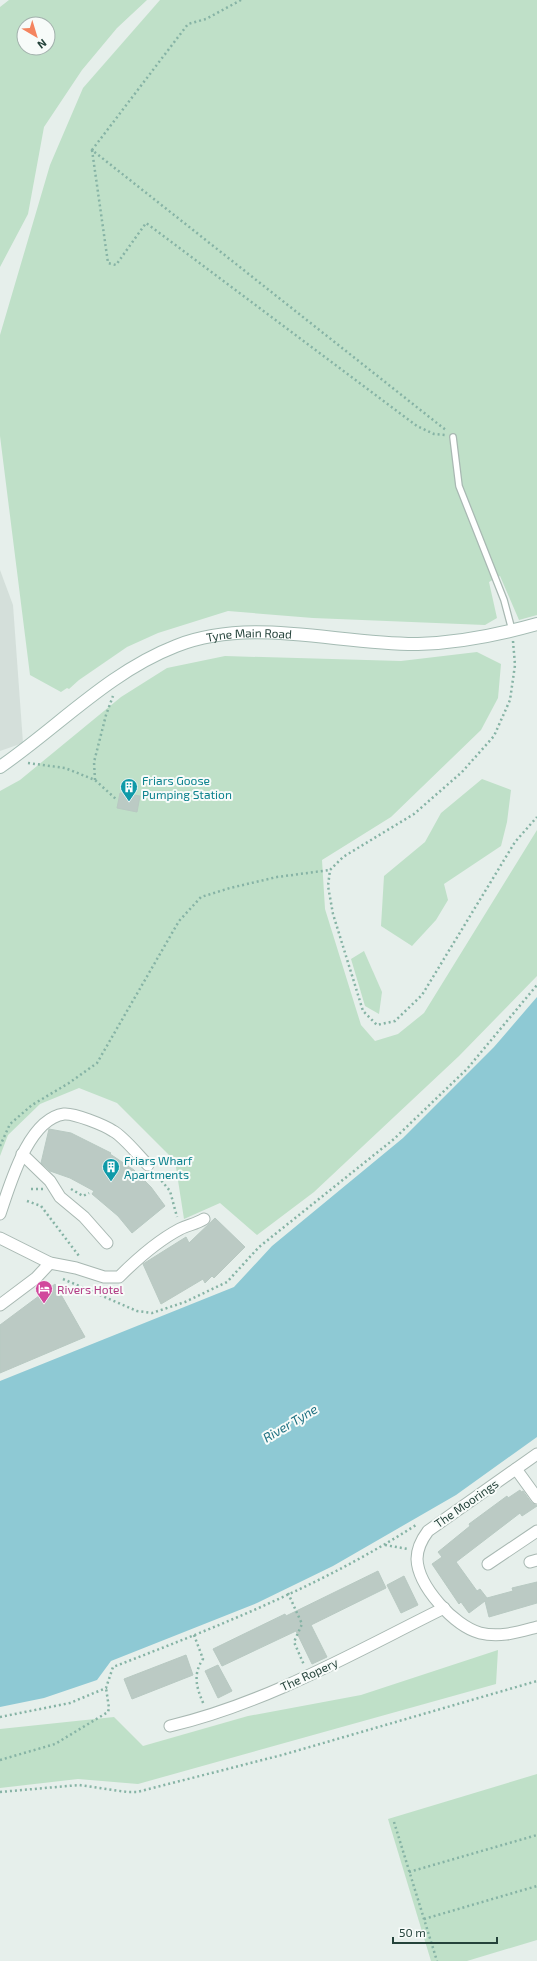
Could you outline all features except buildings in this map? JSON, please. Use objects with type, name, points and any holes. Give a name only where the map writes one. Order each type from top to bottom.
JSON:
[{"type":"street","name":"Tyne Main Road","points":[[0,767],[111,682],[145,660],[176,646],[209,636],[250,632],[418,644],[488,637],[537,624]]},
{"type":"street","points":[[0,1214],[18,1160],[33,1136],[48,1121],[64,1114],[82,1118],[114,1131],[148,1165]]},
{"type":"street","points":[[22,1154],[50,1180],[60,1197],[84,1217],[107,1243]]},
{"type":"street","points":[[0,1238],[50,1263],[83,1270],[104,1277],[119,1277],[143,1253],[181,1228],[204,1219]]},
{"type":"street","points":[[0,1305],[36,1278],[50,1263]]},
{"type":"street","name":"The Moorings","points":[[537,1454],[431,1528],[423,1537],[418,1551],[420,1574],[429,1589],[444,1608],[462,1625],[480,1633],[510,1634],[537,1627]]},
{"type":"street","points":[[516,1468],[537,1498]]},
{"type":"street","points":[[488,1564],[537,1531]]},
{"type":"street","name":"The Ropery","points":[[170,1726],[209,1716],[253,1700],[309,1675],[444,1608]]},
{"type":"lane","points":[[453,437],[459,486],[504,600],[513,631]]},
{"type":"path","points":[[241,0],[206,19],[188,24],[92,150],[108,263],[116,265],[146,223],[417,426],[434,434],[453,437]]},
{"type":"path","points":[[92,150],[453,437]]},
{"type":"path","points":[[0,1146],[10,1124],[32,1105],[69,1083],[97,1063],[179,921],[202,897],[230,888],[277,878],[330,870],[343,857],[414,814],[462,772],[494,736],[510,700],[515,665],[513,631]]},
{"type":"path","points":[[95,780],[94,762],[106,715],[113,697],[111,682]]},
{"type":"path","points":[[12,759],[65,768],[95,780],[117,800]]},
{"type":"path","points":[[330,870],[328,886],[333,914],[363,1011],[377,1025],[395,1021],[422,995],[516,842],[537,817]]},
{"type":"path","points":[[50,1263],[56,1273],[65,1280],[138,1311],[152,1313],[185,1302],[227,1282],[259,1247],[394,1139],[467,1069],[537,985]]},
{"type":"path","points":[[148,1165],[170,1191],[172,1204]]},
{"type":"path","points":[[27,1202],[42,1206],[81,1259],[83,1270]]},
{"type":"path","points":[[0,1760],[55,1744],[108,1712],[109,1708],[106,1688],[113,1667],[194,1635],[316,1581],[385,1545],[418,1524]]},
{"type":"path","points":[[385,1545],[418,1551]]},
{"type":"path","points":[[288,1593],[302,1624],[294,1642],[309,1675]]},
{"type":"path","points":[[194,1635],[203,1659],[198,1666],[196,1679],[199,1692],[209,1716]]},
{"type":"path","points":[[0,1792],[74,1785],[138,1792],[282,1755],[537,1681]]},
{"type":"path","points":[[0,1717],[70,1703],[106,1688]]},
{"type":"path","points":[[394,1822],[437,1961]]},
{"type":"path","points":[[410,1872],[537,1835]]},
{"type":"path","points":[[424,1919],[537,1886]]},
{"type":"shaded area","points":[[0,570],[13,605],[23,743],[0,751]]},
{"type":"green space","points":[[9,0],[147,0],[117,28],[82,70],[44,127],[28,214],[0,267],[0,7]]},
{"type":"green space","points":[[160,0],[537,0],[537,615],[519,620],[500,576],[489,582],[497,618],[485,625],[313,618],[228,611],[158,633],[127,647],[79,680],[69,689],[67,688],[61,692],[30,675],[0,436],[0,335],[50,165],[83,88]]},
{"type":"green space","points":[[477,652],[501,664],[498,698],[481,730],[391,817],[322,860],[325,909],[361,1025],[375,1041],[398,1034],[424,1013],[537,830],[537,976],[459,1056],[314,1192],[257,1235],[220,1203],[184,1219],[175,1161],[117,1103],[79,1088],[40,1104],[8,1135],[0,1156],[0,791],[20,780],[121,697],[167,668],[225,656],[401,661]]},
{"type":"green space","points":[[482,779],[511,790],[507,822],[501,846],[444,884],[448,900],[436,920],[412,946],[381,926],[384,876],[425,842],[441,813]]},
{"type":"green space","points":[[364,951],[382,992],[379,1014],[365,1006],[351,959]]},
{"type":"green space","points":[[498,1650],[496,1684],[138,1784],[78,1779],[0,1788],[0,1729],[114,1717],[143,1746],[248,1716],[361,1695]]},
{"type":"green space","points":[[537,1774],[537,1940],[467,1961],[431,1961],[388,1819]]},
{"type":"water","name":"River Tyne","points":[[537,997],[537,1437],[456,1495],[333,1566],[257,1603],[111,1661],[97,1680],[44,1698],[0,1707],[0,1381],[234,1287],[272,1246],[403,1138],[494,1047]]},
{"type":"place","name":"Friars Goose Pumping Station","points":[[129,802]]},
{"type":"place","name":"Friars Wharf Apartments","points":[[111,1182]]},
{"type":"place","name":"Rivers Hotel","points":[[44,1304]]}]
